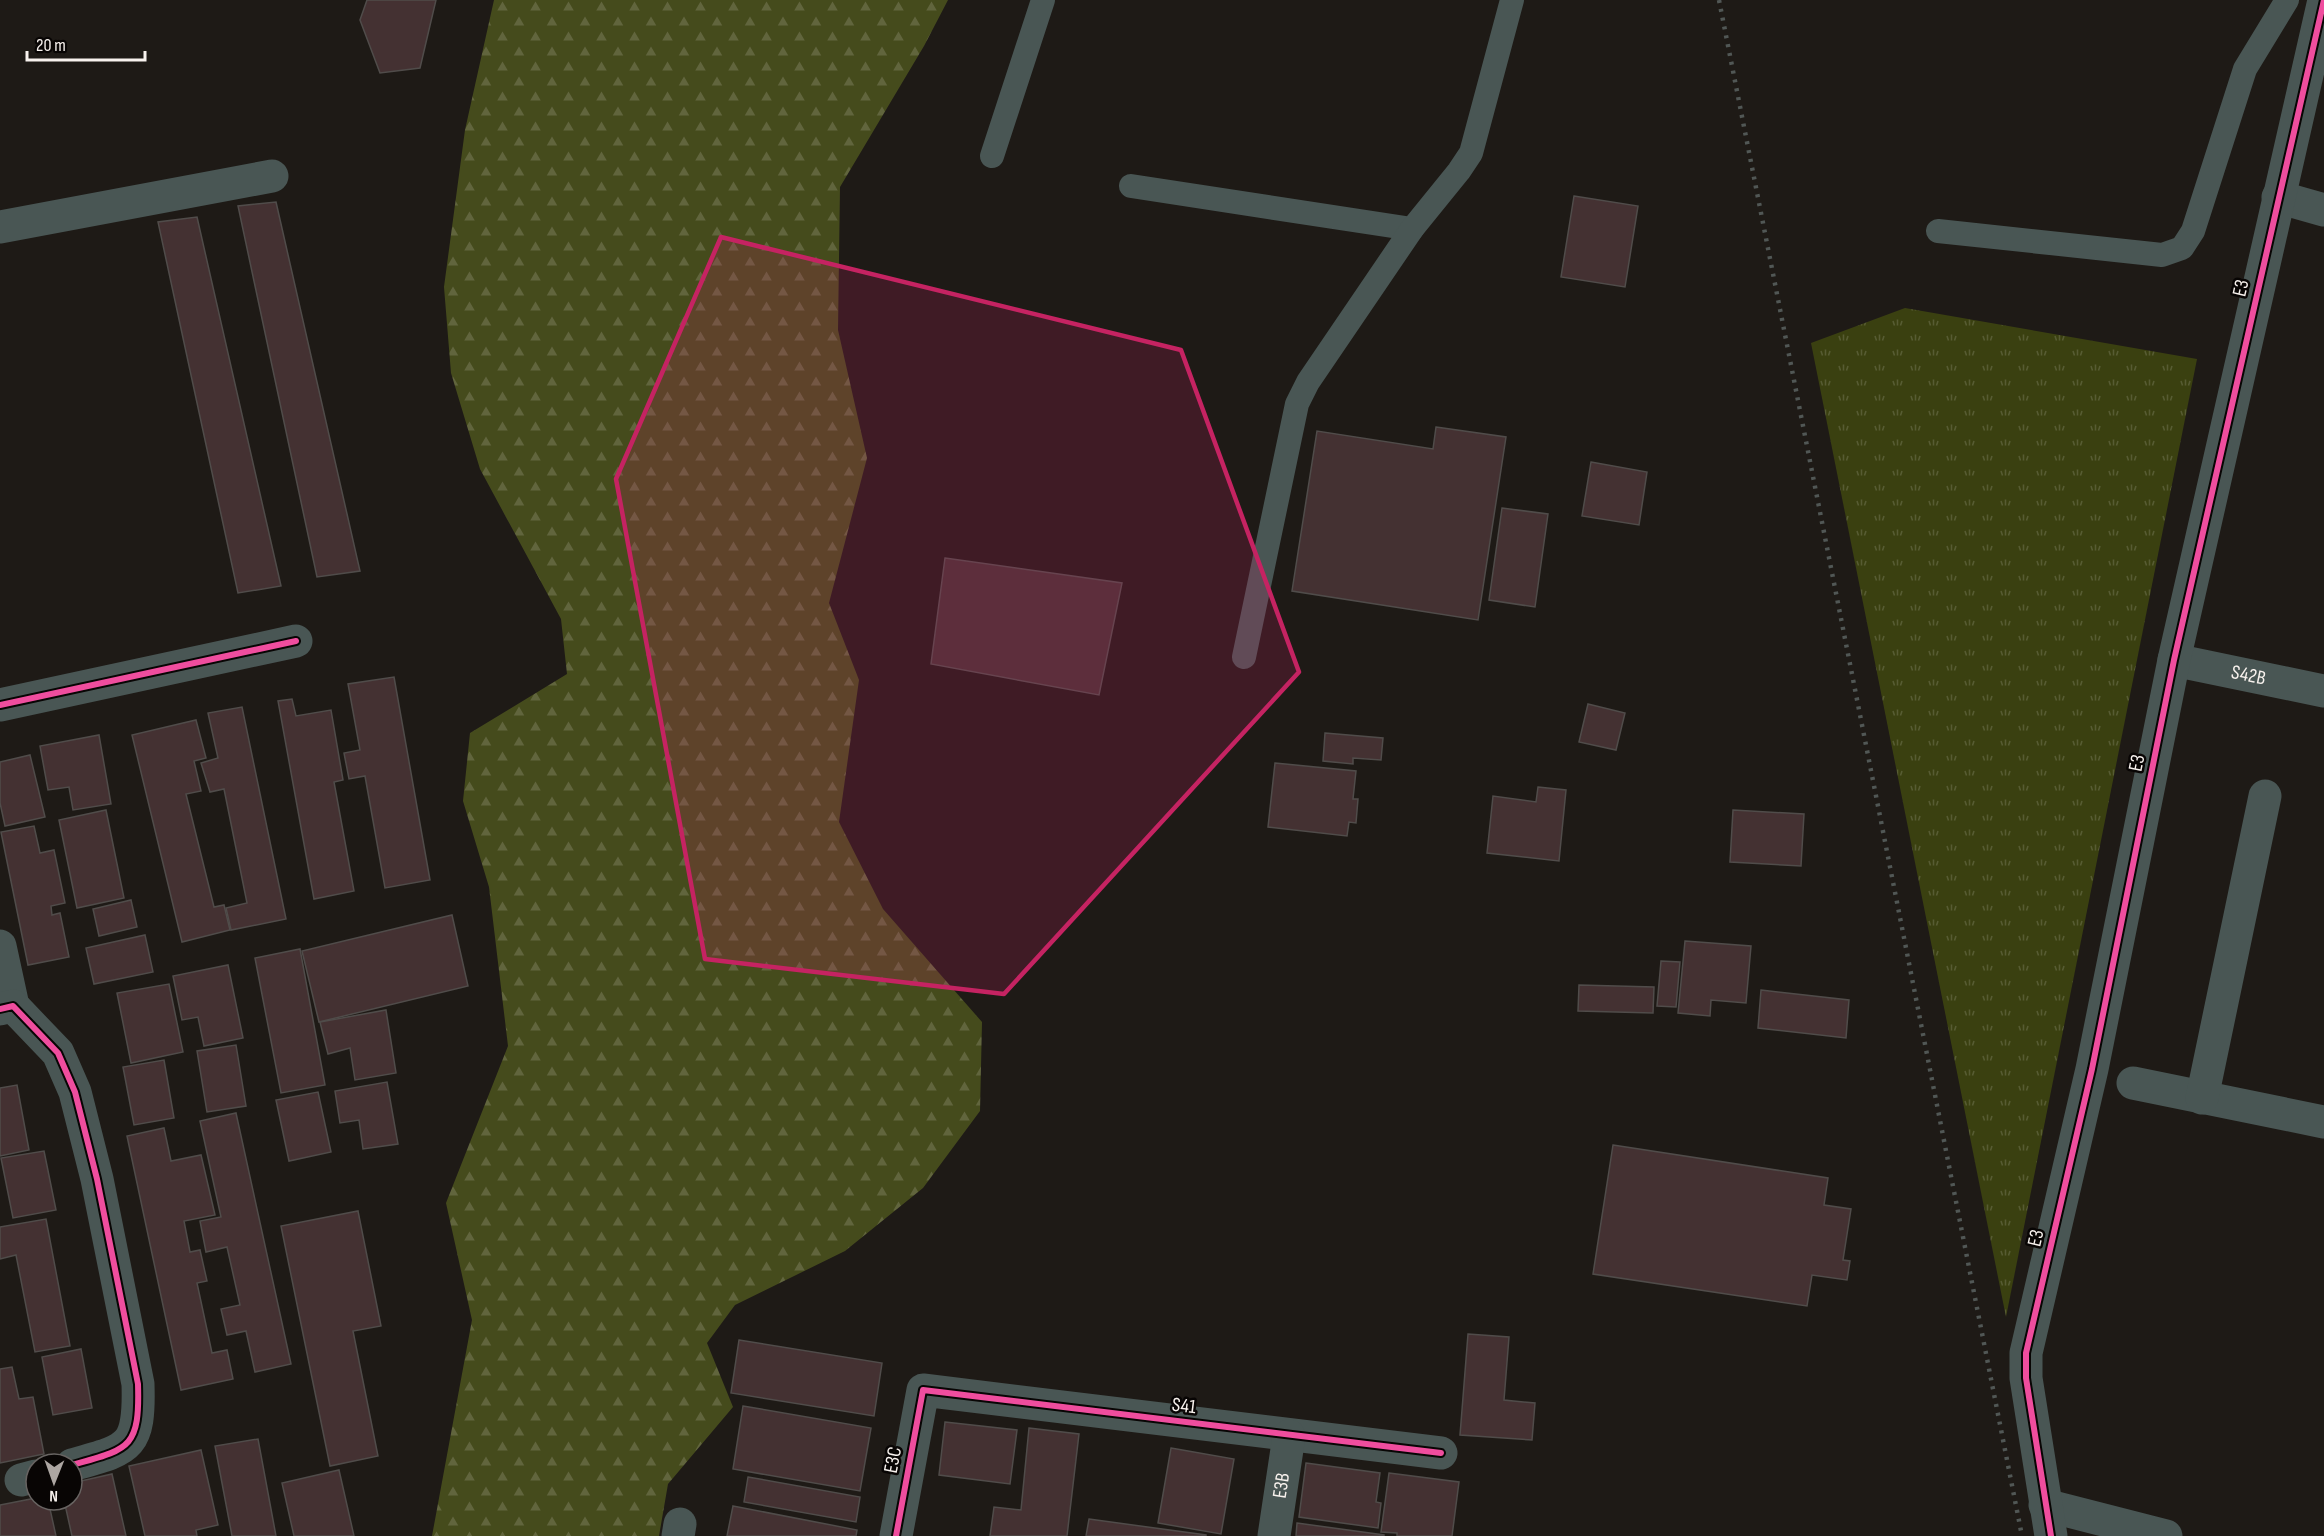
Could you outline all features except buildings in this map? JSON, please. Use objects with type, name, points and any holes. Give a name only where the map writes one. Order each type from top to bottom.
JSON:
[{"type":"street","name":"E3","points":[[2048,1520],[2026,1378],[2026,1353],[2092,1070],[2174,660],[2324,0]]},
{"type":"street","points":[[0,227],[272,176]]},
{"type":"street","points":[[2278,197],[2324,210]]},
{"type":"street","points":[[0,705],[296,641]]},
{"type":"street","name":"S42B","points":[[2174,660],[2324,691]]},
{"type":"street","points":[[2202,1098],[2265,796]]},
{"type":"street","points":[[0,946],[6,1007],[58,1053],[75,1092],[97,1179],[138,1384],[139,1411],[134,1434],[125,1447],[113,1454],[84,1462]]},
{"type":"street","points":[[2133,1083],[2324,1122]]},
{"type":"street","name":"S41","points":[[923,1390],[1441,1453]]},
{"type":"street","name":"E3C","points":[[896,1536],[923,1390]]},
{"type":"street","name":"E3B","points":[[1274,1536],[1289,1436]]},
{"type":"street","points":[[2048,1520],[2166,1536]]},
{"type":"lane","points":[[992,156],[1043,0]]},
{"type":"lane","points":[[1244,657],[1297,404],[1308,382],[1412,229],[1460,171],[1471,153],[1512,0]]},
{"type":"lane","points":[[1938,231],[2162,255],[2181,248],[2193,231],[2245,69],[2287,0]]},
{"type":"lane","points":[[1131,186],[1412,229]]},
{"type":"highlighted area","points":[[721,237],[1181,350],[1299,672],[1004,994],[705,959],[616,479]]},
{"type":"green space","points":[[494,0],[948,0],[924,46],[840,187],[838,330],[867,458],[829,603],[859,680],[839,822],[883,909],[982,1022],[980,1111],[923,1188],[845,1251],[735,1305],[707,1343],[733,1407],[668,1484],[659,1536],[432,1536],[472,1320],[446,1203],[508,1046],[489,887],[463,801],[470,733],[567,674],[561,619],[480,469],[451,373],[444,287],[465,130]]},
{"type":"green space","points":[[1905,308],[2197,359],[2006,1317],[1811,343]]},
{"type":"railway","points":[[1719,0],[2022,1536]]},
{"type":"cycle path","points":[[2051,1536],[2026,1378],[2026,1353],[2092,1069],[2174,660],[2324,0]]},
{"type":"cycle path","points":[[0,705],[296,641]]},
{"type":"cycle path","points":[[0,1009],[13,1006],[58,1053],[75,1092],[97,1179],[138,1384],[137,1422],[127,1443],[107,1455],[84,1462]]},
{"type":"cycle path","points":[[896,1536],[923,1390],[1441,1453]]}]
